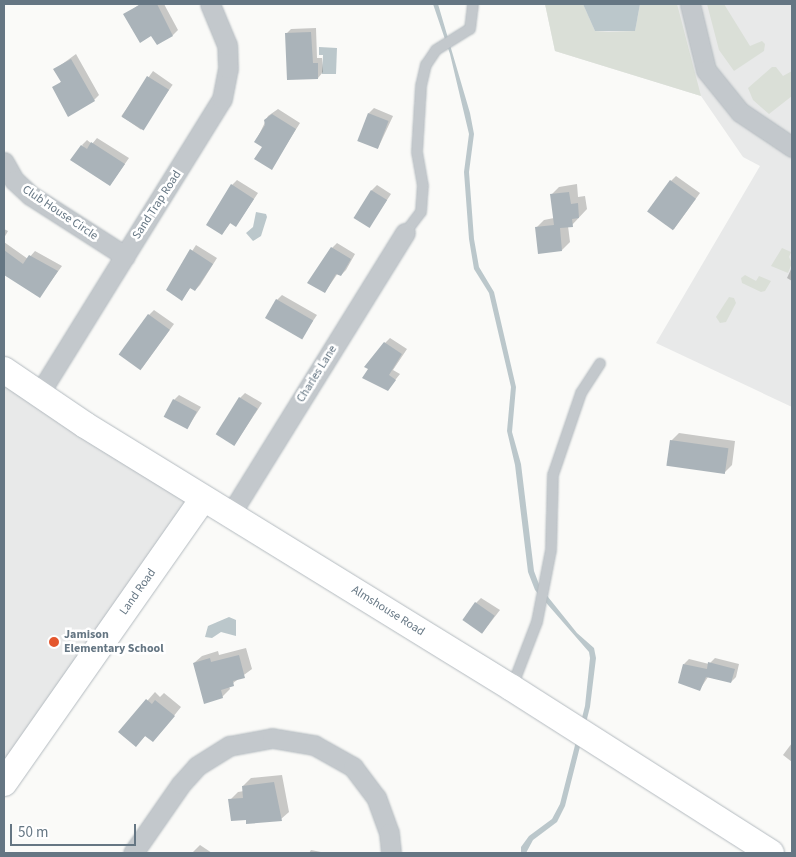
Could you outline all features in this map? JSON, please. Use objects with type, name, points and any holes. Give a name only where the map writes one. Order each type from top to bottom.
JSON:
[{"type":"main road","name":"Almshouse Road","points":[[4,370],[203,499],[512,688],[592,741],[771,853]]},
{"type":"main road","name":"Land Road","points":[[4,783],[203,499]]},
{"type":"street","name":"Sand Trap Road","points":[[39,394],[222,99],[227,77],[227,45],[210,4]]},
{"type":"street","points":[[690,4],[706,70],[740,112],[792,147]]},
{"type":"street","name":"Club House Circle","points":[[4,162],[14,180],[30,195],[125,256]]},
{"type":"street","name":"Charles Lane","points":[[230,515],[405,233]]},
{"type":"street","points":[[133,853],[181,784],[197,766],[229,746],[272,738],[314,745],[353,767],[376,797],[389,833],[391,853]]},
{"type":"lane","points":[[405,233],[422,212],[423,186],[417,152],[421,86],[426,65],[436,50],[470,30],[473,4]]},
{"type":"lane","points":[[512,688],[537,622],[545,584],[551,550],[553,475],[581,393],[600,364]]},
{"type":"shaded area","points":[[433,4],[438,4],[470,113],[474,134],[469,172],[474,239],[479,267],[494,292],[516,387],[512,432],[521,464],[534,571],[540,587],[577,633],[594,648],[596,658],[590,707],[565,806],[557,822],[533,840],[526,853],[521,853],[521,847],[529,836],[552,819],[560,804],[585,706],[590,658],[589,652],[535,590],[528,572],[515,465],[507,431],[511,387],[489,293],[474,269],[469,239],[464,172],[469,134],[450,54]]},
{"type":"shaded area","points":[[545,4],[792,4],[792,407],[656,343],[760,166],[743,157],[701,96],[555,51]]},
{"type":"shaded area","points":[[545,4],[583,4],[595,31],[608,32],[635,31],[640,4],[677,4],[701,96],[555,51]]},
{"type":"shaded area","points":[[583,4],[640,4],[635,31],[595,31]]},
{"type":"shaded area","points":[[707,4],[724,4],[750,46],[762,41],[765,44],[764,51],[734,71],[719,50]]},
{"type":"shaded area","points":[[319,47],[337,48],[336,74],[322,74],[323,55],[319,55]]},
{"type":"shaded area","points":[[772,67],[776,67],[783,76],[792,71],[792,96],[769,114],[753,100],[748,88]]},
{"type":"shaded area","points":[[256,212],[266,214],[267,217],[261,236],[253,241],[246,233],[253,227]]},
{"type":"shaded area","points":[[782,248],[791,252],[789,257],[792,263],[788,273],[771,266]]},
{"type":"shaded area","points":[[745,275],[756,281],[759,276],[771,281],[765,291],[761,292],[742,283],[741,278]]},
{"type":"shaded area","points":[[729,297],[734,298],[736,303],[726,322],[720,323],[716,317]]},
{"type":"shaded area","name":"Jamison Elementary School","points":[[4,368],[203,499],[4,785]]},
{"type":"shaded area","points":[[229,617],[236,620],[236,636],[221,632],[212,638],[205,637],[208,626]]},
{"type":"building","points":[[141,4],[157,4],[173,36],[157,45],[151,36],[140,43],[123,14]]},
{"type":"building","points":[[311,32],[313,63],[318,63],[318,79],[287,80],[285,33]]},
{"type":"building","points":[[71,59],[95,101],[68,117],[52,87],[61,82],[53,69]]},
{"type":"building","points":[[147,76],[169,90],[144,130],[122,117]]},
{"type":"building","points":[[368,113],[389,121],[378,149],[357,141]]},
{"type":"building","points":[[272,114],[296,129],[272,170],[254,159],[262,147],[254,142],[265,125],[264,120]]},
{"type":"building","points":[[91,142],[125,164],[110,186],[70,160],[81,145],[87,149]]},
{"type":"building","points":[[670,180],[696,199],[673,230],[647,212]]},
{"type":"building","points":[[231,184],[254,199],[236,227],[230,223],[222,235],[206,225]]},
{"type":"building","points":[[371,190],[387,200],[370,228],[354,218]]},
{"type":"building","points":[[569,192],[571,204],[578,203],[579,218],[572,219],[573,227],[560,228],[562,251],[538,254],[535,227],[554,225],[550,194]]},
{"type":"building","points":[[331,247],[351,259],[341,276],[336,274],[325,293],[307,283]]},
{"type":"building","points":[[190,249],[213,264],[195,291],[190,288],[182,301],[166,290]]},
{"type":"building","points":[[4,250],[23,264],[29,255],[58,271],[40,298],[4,275]]},
{"type":"building","points":[[276,299],[313,320],[302,340],[265,318]]},
{"type":"building","points":[[148,314],[170,330],[140,370],[119,354]]},
{"type":"building","points":[[384,342],[402,354],[389,375],[396,380],[388,391],[362,378],[368,369],[364,367]]},
{"type":"building","points":[[239,397],[258,409],[234,446],[216,434]]},
{"type":"building","points":[[173,399],[197,412],[187,429],[164,417]]},
{"type":"building","points":[[670,440],[728,448],[725,474],[666,466]]},
{"type":"building","points":[[475,602],[495,616],[482,634],[462,620]]},
{"type":"building","points":[[239,655],[245,678],[233,681],[234,686],[221,690],[223,698],[204,704],[193,663],[210,658],[211,662]]},
{"type":"building","points":[[708,662],[735,669],[731,683],[706,677],[700,691],[678,683],[683,664],[707,669]]},
{"type":"building","points":[[146,699],[152,704],[155,700],[175,716],[153,742],[145,736],[136,747],[118,732]]},
{"type":"building","points":[[274,782],[282,821],[246,824],[246,820],[231,821],[228,799],[243,798],[242,786]]},
{"type":"place","name":"Jamison Elementary School","points":[[54,642]]}]
